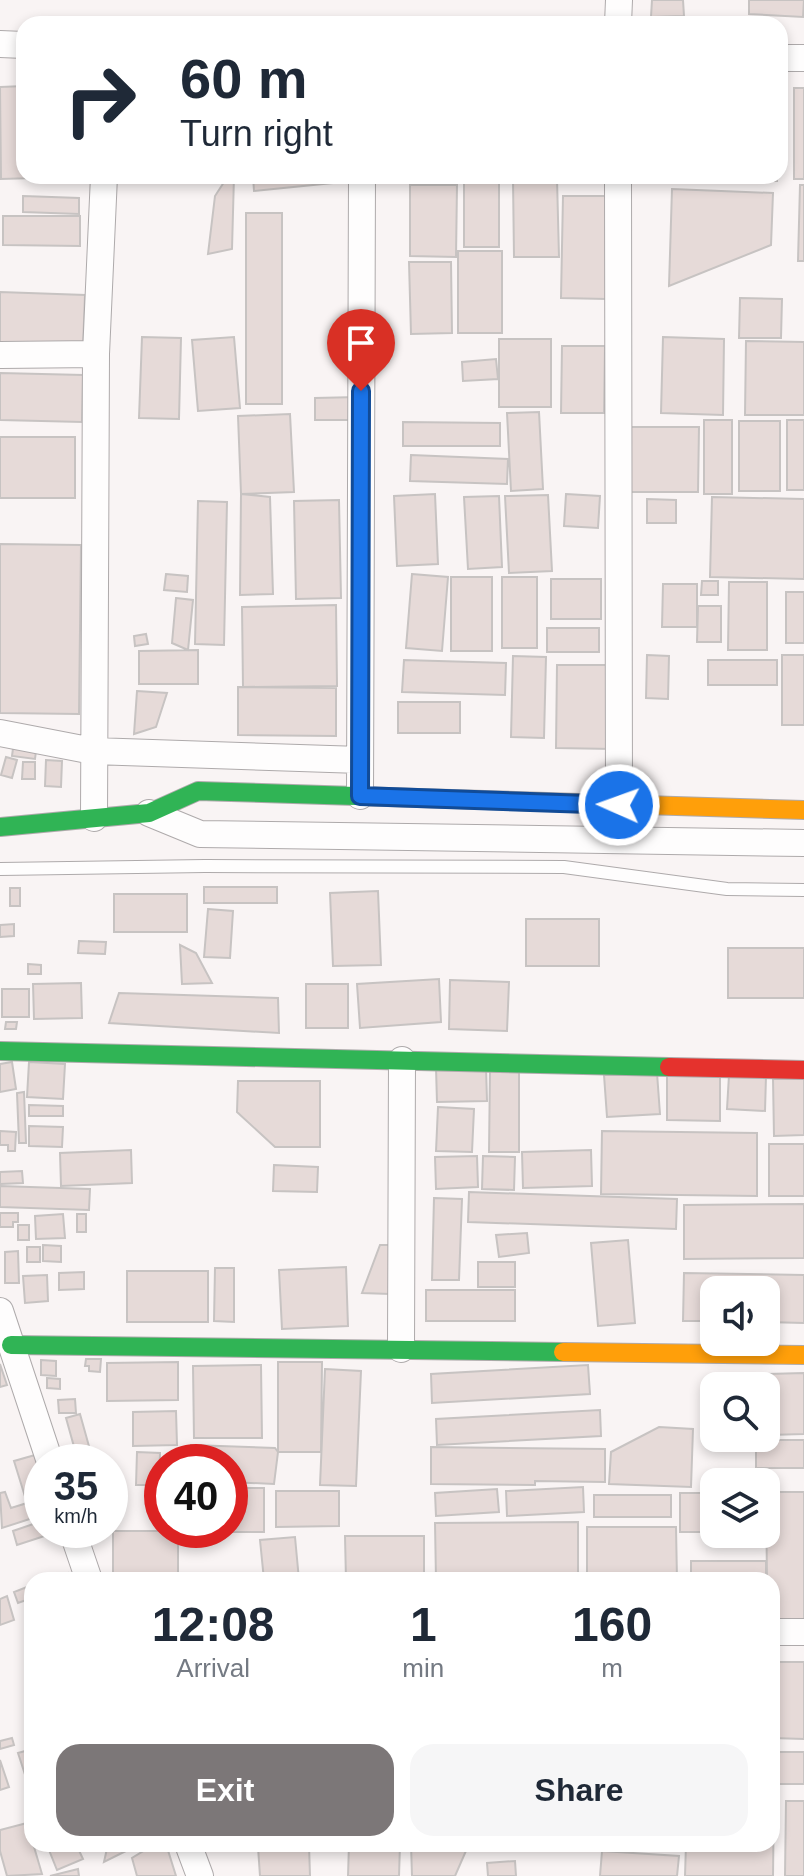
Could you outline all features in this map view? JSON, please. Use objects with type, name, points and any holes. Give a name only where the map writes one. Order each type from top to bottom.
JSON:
[{"type":"street","points":[[94,818],[96,354],[104,184]]},
{"type":"street","points":[[360,796],[362,184]]},
{"type":"street","points":[[618,184],[619,805]]},
{"type":"street","points":[[0,355],[96,354]]},
{"type":"street","points":[[0,733],[93,751],[360,760]]},
{"type":"street","points":[[0,827],[149,813],[198,791],[804,810]]},
{"type":"street","points":[[149,813],[200,834],[804,843]]},
{"type":"street","points":[[0,1051],[804,1070]]},
{"type":"street","points":[[401,1349],[402,1060]]},
{"type":"street","points":[[0,1311],[44,1444]]},
{"type":"street","points":[[11,1345],[804,1355]]},
{"type":"street","points":[[78,1548],[86,1572]]},
{"type":"street","points":[[780,1632],[804,1632]]},
{"type":"street","points":[[191,1852],[200,1876]]},
{"type":"lane","points":[[0,869],[564,867],[727,889],[804,890]]},
{"type":"building","points":[[652,0],[683,0],[684,16],[651,16]]},
{"type":"building","points":[[749,0],[804,0],[803,17],[749,14]]},
{"type":"building","points":[[16,86],[16,179],[1,179],[0,87]]},
{"type":"building","points":[[794,88],[804,88],[804,179],[794,179]]},
{"type":"building","points":[[223,184],[234,184],[232,249],[208,254],[215,196]]},
{"type":"building","points":[[254,184],[323,184],[254,191]]},
{"type":"building","points":[[464,184],[499,184],[499,247],[464,247]]},
{"type":"building","points":[[513,184],[557,184],[559,257],[514,257]]},
{"type":"building","points":[[410,185],[457,185],[456,257],[410,256]]},
{"type":"building","points":[[800,185],[804,185],[804,261],[798,261]]},
{"type":"building","points":[[672,189],[773,193],[771,245],[669,286]]},
{"type":"building","points":[[23,196],[79,198],[79,214],[23,212]]},
{"type":"building","points":[[563,196],[607,196],[606,299],[561,298]]},
{"type":"building","points":[[246,213],[282,213],[282,404],[246,404]]},
{"type":"building","points":[[3,216],[80,216],[80,246],[3,245]]},
{"type":"building","points":[[458,251],[502,251],[502,333],[458,333]]},
{"type":"building","points":[[409,262],[451,262],[452,333],[411,334]]},
{"type":"building","points":[[0,292],[85,295],[83,346],[0,343]]},
{"type":"building","points":[[740,298],[782,299],[781,338],[739,338]]},
{"type":"building","points":[[142,337],[181,338],[179,419],[139,418]]},
{"type":"building","points":[[234,337],[240,408],[198,411],[192,340]]},
{"type":"building","points":[[663,337],[724,339],[723,415],[661,413]]},
{"type":"building","points":[[499,339],[551,339],[551,407],[499,407]]},
{"type":"building","points":[[746,341],[804,342],[804,415],[745,415]]},
{"type":"building","points":[[562,346],[605,346],[604,413],[561,413]]},
{"type":"building","points":[[496,359],[498,379],[463,381],[462,362]]},
{"type":"building","points":[[0,373],[83,375],[82,422],[0,420]]},
{"type":"building","points":[[358,397],[359,420],[315,420],[315,398]]},
{"type":"building","points":[[539,412],[543,489],[511,491],[507,413]]},
{"type":"building","points":[[290,414],[294,492],[241,494],[238,416]]},
{"type":"building","points":[[704,420],[732,420],[732,494],[704,494]]},
{"type":"building","points":[[787,420],[804,420],[804,490],[787,490]]},
{"type":"building","points":[[739,421],[780,421],[780,491],[739,491]]},
{"type":"building","points":[[403,422],[500,423],[500,446],[403,446]]},
{"type":"building","points":[[624,427],[699,427],[698,492],[624,492]]},
{"type":"building","points":[[0,437],[75,437],[75,498],[0,498]]},
{"type":"building","points":[[411,455],[508,459],[507,484],[410,481]]},
{"type":"building","points":[[241,494],[270,497],[273,594],[240,595]]},
{"type":"building","points":[[435,494],[438,564],[397,566],[394,496]]},
{"type":"building","points":[[566,494],[600,496],[598,528],[564,526]]},
{"type":"building","points":[[548,495],[552,571],[509,573],[505,496]]},
{"type":"building","points":[[499,496],[502,567],[468,569],[464,497]]},
{"type":"building","points":[[712,497],[804,499],[804,579],[710,577]]},
{"type":"building","points":[[647,499],[676,500],[676,523],[647,523]]},
{"type":"building","points":[[339,500],[341,598],[296,599],[294,501]]},
{"type":"building","points":[[198,501],[227,502],[224,645],[195,644]]},
{"type":"building","points":[[0,544],[81,545],[79,714],[0,713]]},
{"type":"building","points":[[166,574],[188,576],[187,592],[164,590]]},
{"type":"building","points":[[412,574],[448,577],[442,651],[406,648]]},
{"type":"building","points":[[451,577],[492,577],[492,651],[451,651]]},
{"type":"building","points":[[502,577],[537,577],[537,648],[502,648]]},
{"type":"building","points":[[551,579],[601,579],[601,619],[551,619]]},
{"type":"building","points":[[702,581],[718,581],[718,595],[701,595]]},
{"type":"building","points":[[729,582],[767,582],[767,650],[728,650]]},
{"type":"building","points":[[663,584],[697,584],[697,627],[662,627]]},
{"type":"building","points":[[786,592],[804,592],[804,643],[786,643]]},
{"type":"building","points":[[176,598],[193,600],[188,650],[172,643]]},
{"type":"building","points":[[336,605],[337,686],[243,687],[242,607]]},
{"type":"building","points":[[698,606],[721,606],[721,642],[697,642]]},
{"type":"building","points":[[547,628],[599,628],[599,652],[547,652]]},
{"type":"building","points":[[146,634],[148,644],[135,646],[134,636]]},
{"type":"building","points":[[198,650],[198,684],[139,684],[139,651]]},
{"type":"building","points":[[647,655],[669,656],[668,699],[646,698]]},
{"type":"building","points":[[782,655],[804,655],[804,725],[782,725]]},
{"type":"building","points":[[513,656],[546,657],[544,738],[511,737]]},
{"type":"building","points":[[404,660],[506,663],[505,695],[402,692]]},
{"type":"building","points":[[708,660],[777,660],[777,685],[708,685]]},
{"type":"building","points":[[557,665],[613,665],[613,749],[556,748]]},
{"type":"building","points":[[238,687],[336,688],[336,736],[238,735]]},
{"type":"building","points":[[137,691],[167,693],[156,727],[134,734]]},
{"type":"building","points":[[398,702],[460,702],[460,733],[398,733]]},
{"type":"building","points":[[14,741],[37,743],[35,759],[12,756]]},
{"type":"building","points":[[6,757],[17,760],[12,778],[1,775]]},
{"type":"building","points":[[46,760],[62,761],[61,787],[45,786]]},
{"type":"building","points":[[23,762],[35,762],[35,779],[22,779]]},
{"type":"building","points":[[204,887],[277,887],[277,903],[204,903]]},
{"type":"building","points":[[10,888],[20,888],[20,906],[10,906]]},
{"type":"building","points":[[378,891],[381,965],[333,966],[330,893]]},
{"type":"building","points":[[114,894],[187,894],[187,932],[114,932]]},
{"type":"building","points":[[208,909],[233,911],[230,958],[204,957]]},
{"type":"building","points":[[526,919],[599,919],[599,966],[526,966]]},
{"type":"building","points":[[14,924],[14,936],[0,937],[0,925]]},
{"type":"building","points":[[79,941],[106,942],[105,954],[78,953]]},
{"type":"building","points":[[180,945],[196,953],[212,983],[182,984]]},
{"type":"building","points":[[728,948],[804,948],[804,998],[728,998]]},
{"type":"building","points":[[28,964],[41,965],[41,974],[28,974]]},
{"type":"building","points":[[439,979],[441,1022],[360,1028],[357,984]]},
{"type":"building","points":[[450,980],[509,982],[507,1031],[449,1029]]},
{"type":"building","points":[[81,983],[82,1018],[34,1019],[33,984]]},
{"type":"building","points":[[306,984],[348,984],[348,1028],[306,1028]]},
{"type":"building","points":[[2,989],[29,989],[29,1017],[2,1017]]},
{"type":"building","points":[[119,993],[278,998],[279,1033],[109,1023]]},
{"type":"building","points":[[6,1022],[17,1022],[16,1029],[5,1029]]},
{"type":"building","points":[[12,1062],[16,1089],[0,1092],[0,1064]]},
{"type":"building","points":[[29,1062],[65,1064],[63,1099],[27,1097]]},
{"type":"building","points":[[486,1067],[487,1101],[437,1102],[436,1068]]},
{"type":"building","points":[[490,1070],[519,1070],[519,1152],[489,1152]]},
{"type":"building","points":[[657,1073],[660,1114],[607,1117],[604,1075]]},
{"type":"building","points":[[667,1073],[720,1073],[720,1121],[667,1120]]},
{"type":"building","points":[[729,1075],[766,1076],[765,1111],[727,1109]]},
{"type":"building","points":[[804,1078],[804,1135],[774,1136],[773,1079]]},
{"type":"building","points":[[238,1081],[320,1081],[320,1147],[275,1147],[237,1112]]},
{"type":"building","points":[[24,1092],[26,1143],[19,1143],[17,1093]]},
{"type":"building","points":[[29,1105],[63,1106],[63,1116],[29,1116]]},
{"type":"building","points":[[438,1107],[474,1109],[472,1152],[436,1151]]},
{"type":"building","points":[[29,1126],[63,1127],[62,1147],[29,1146]]},
{"type":"building","points":[[0,1131],[16,1132],[15,1151],[8,1151],[8,1145],[0,1145]]},
{"type":"building","points":[[602,1131],[757,1133],[757,1196],[601,1194]]},
{"type":"building","points":[[769,1144],[804,1144],[804,1196],[769,1196]]},
{"type":"building","points":[[131,1150],[132,1183],[61,1186],[60,1153]]},
{"type":"building","points":[[591,1150],[592,1186],[523,1188],[522,1152]]},
{"type":"building","points":[[477,1156],[478,1187],[436,1189],[435,1157]]},
{"type":"building","points":[[483,1156],[515,1157],[514,1190],[482,1189]]},
{"type":"building","points":[[274,1165],[318,1167],[317,1192],[273,1191]]},
{"type":"building","points":[[22,1171],[23,1183],[0,1184],[0,1172]]},
{"type":"building","points":[[0,1186],[90,1189],[89,1210],[0,1207]]},
{"type":"building","points":[[469,1192],[677,1199],[676,1229],[468,1222]]},
{"type":"building","points":[[434,1198],[462,1199],[459,1280],[432,1280]]},
{"type":"building","points":[[804,1204],[804,1258],[684,1259],[684,1205]]},
{"type":"building","points":[[0,1213],[18,1213],[18,1222],[13,1222],[13,1227],[0,1227]]},
{"type":"building","points":[[63,1214],[65,1238],[36,1239],[35,1216]]},
{"type":"building","points":[[77,1214],[86,1214],[86,1232],[77,1232]]},
{"type":"building","points":[[18,1225],[29,1225],[29,1240],[18,1240]]},
{"type":"building","points":[[527,1233],[529,1253],[499,1257],[496,1235]]},
{"type":"building","points":[[628,1240],[635,1323],[598,1326],[591,1243]]},
{"type":"building","points":[[43,1245],[61,1246],[61,1262],[43,1261]]},
{"type":"building","points":[[380,1245],[393,1245],[390,1294],[362,1293]]},
{"type":"building","points":[[27,1247],[40,1247],[40,1262],[27,1262]]},
{"type":"building","points":[[18,1251],[19,1283],[5,1283],[5,1252]]},
{"type":"building","points":[[478,1262],[515,1262],[515,1287],[478,1287]]},
{"type":"building","points":[[346,1267],[348,1326],[282,1329],[279,1270]]},
{"type":"building","points":[[215,1268],[234,1268],[234,1322],[214,1321]]},
{"type":"building","points":[[127,1271],[208,1271],[208,1322],[127,1322]]},
{"type":"building","points":[[84,1272],[84,1289],[59,1290],[59,1273]]},
{"type":"building","points":[[684,1273],[804,1275],[804,1323],[780,1322],[780,1276],[700,1276],[700,1321],[683,1321]]},
{"type":"building","points":[[47,1275],[48,1301],[25,1303],[23,1276]]},
{"type":"building","points":[[426,1290],[515,1290],[515,1321],[426,1321]]},
{"type":"building","points":[[86,1359],[101,1359],[100,1372],[89,1371],[89,1366],[85,1366]]},
{"type":"building","points":[[41,1360],[56,1361],[56,1376],[41,1375]]},
{"type":"building","points":[[178,1362],[178,1400],[107,1401],[107,1363]]},
{"type":"building","points":[[278,1362],[322,1362],[321,1452],[278,1452]]},
{"type":"building","points":[[0,1364],[7,1385],[0,1387]]},
{"type":"building","points":[[261,1365],[262,1438],[194,1438],[193,1366]]},
{"type":"building","points":[[588,1365],[590,1394],[432,1403],[431,1374]]},
{"type":"building","points":[[325,1369],[361,1371],[356,1486],[320,1485]]},
{"type":"building","points":[[804,1373],[804,1434],[780,1435],[780,1374]]},
{"type":"building","points":[[47,1378],[60,1379],[60,1389],[47,1388]]},
{"type":"building","points":[[75,1399],[76,1413],[59,1413],[58,1400]]},
{"type":"building","points":[[600,1410],[601,1436],[437,1445],[436,1419]]},
{"type":"building","points":[[176,1411],[177,1444],[133,1446],[133,1412]]},
{"type":"building","points":[[80,1414],[88,1444],[73,1444],[66,1418]]},
{"type":"building","points":[[659,1427],[693,1429],[691,1487],[609,1484],[611,1452]]},
{"type":"building","points":[[780,1440],[804,1440],[804,1468],[756,1468],[756,1452],[780,1452]]},
{"type":"building","points":[[248,1447],[275,1448],[278,1452],[274,1484],[248,1483]]},
{"type":"building","points":[[431,1447],[605,1449],[605,1482],[431,1484]]},
{"type":"building","points":[[137,1452],[144,1452],[144,1485],[136,1485]]},
{"type":"building","points":[[24,1458],[24,1493],[14,1461]]},
{"type":"building","points":[[583,1487],[584,1512],[507,1516],[506,1491]]},
{"type":"building","points":[[248,1488],[264,1488],[264,1532],[248,1532]]},
{"type":"building","points":[[497,1489],[499,1512],[436,1516],[435,1493]]},
{"type":"building","points":[[276,1491],[339,1491],[339,1526],[276,1527]]},
{"type":"building","points":[[5,1492],[11,1508],[24,1504],[24,1521],[2,1528],[0,1493]]},
{"type":"building","points":[[780,1492],[804,1492],[804,1619],[780,1619],[780,1572],[767,1572],[767,1548],[780,1548]]},
{"type":"building","points":[[680,1493],[700,1493],[700,1532],[680,1532]]},
{"type":"building","points":[[594,1495],[671,1495],[671,1517],[594,1517]]},
{"type":"building","points":[[578,1522],[578,1572],[436,1572],[435,1523]]},
{"type":"building","points":[[24,1527],[24,1543],[17,1545],[13,1531]]},
{"type":"building","points":[[587,1527],[676,1527],[677,1572],[587,1572]]},
{"type":"building","points":[[128,1531],[144,1531],[144,1548],[178,1548],[178,1572],[113,1572],[113,1548],[128,1548]]},
{"type":"building","points":[[345,1536],[424,1536],[424,1572],[346,1572]]},
{"type":"building","points":[[295,1537],[298,1572],[263,1572],[260,1540]]},
{"type":"building","points":[[691,1561],[766,1561],[766,1572],[691,1572]]},
{"type":"building","points":[[24,1588],[24,1601],[18,1603],[14,1592]]},
{"type":"building","points":[[7,1596],[14,1620],[0,1625],[0,1599]]},
{"type":"building","points":[[780,1662],[804,1662],[804,1739],[780,1738]]},
{"type":"building","points":[[12,1738],[14,1745],[0,1749],[0,1741]]},
{"type":"building","points":[[24,1751],[24,1772],[18,1753]]},
{"type":"building","points":[[780,1752],[804,1752],[804,1784],[780,1784]]},
{"type":"building","points":[[0,1760],[9,1787],[0,1790]]},
{"type":"building","points":[[786,1801],[804,1801],[804,1876],[785,1876]]},
{"type":"building","points":[[24,1824],[24,1852],[36,1852],[42,1874],[7,1876],[0,1851],[0,1830]]},
{"type":"building","points":[[50,1852],[80,1852],[83,1859],[57,1870]]},
{"type":"building","points":[[106,1852],[124,1852],[104,1862]]},
{"type":"building","points":[[142,1852],[168,1852],[176,1876],[137,1876],[132,1858]]},
{"type":"building","points":[[258,1852],[309,1852],[310,1876],[260,1876]]},
{"type":"building","points":[[349,1852],[400,1852],[399,1876],[348,1876]]},
{"type":"building","points":[[411,1852],[466,1852],[455,1876],[412,1876]]},
{"type":"building","points":[[602,1852],[679,1856],[677,1876],[600,1876]]},
{"type":"building","points":[[686,1852],[773,1852],[773,1876],[685,1876]]},
{"type":"building","points":[[515,1861],[516,1876],[488,1876],[487,1863]]},
{"type":"building","points":[[78,1869],[79,1876],[50,1876]]},
{"type":"traffic: fast","points":[[0,827],[149,813],[198,791],[418,798]]},
{"type":"traffic: fast","points":[[0,1051],[669,1067]]},
{"type":"traffic: fast","points":[[11,1345],[563,1352]]},
{"type":"traffic: slow","points":[[418,798],[804,810]]},
{"type":"traffic: slow","points":[[563,1352],[804,1355]]},
{"type":"traffic: jam","points":[[669,1067],[804,1070]]},
{"type":"route","points":[[361,391],[360,796],[619,805]]}]
